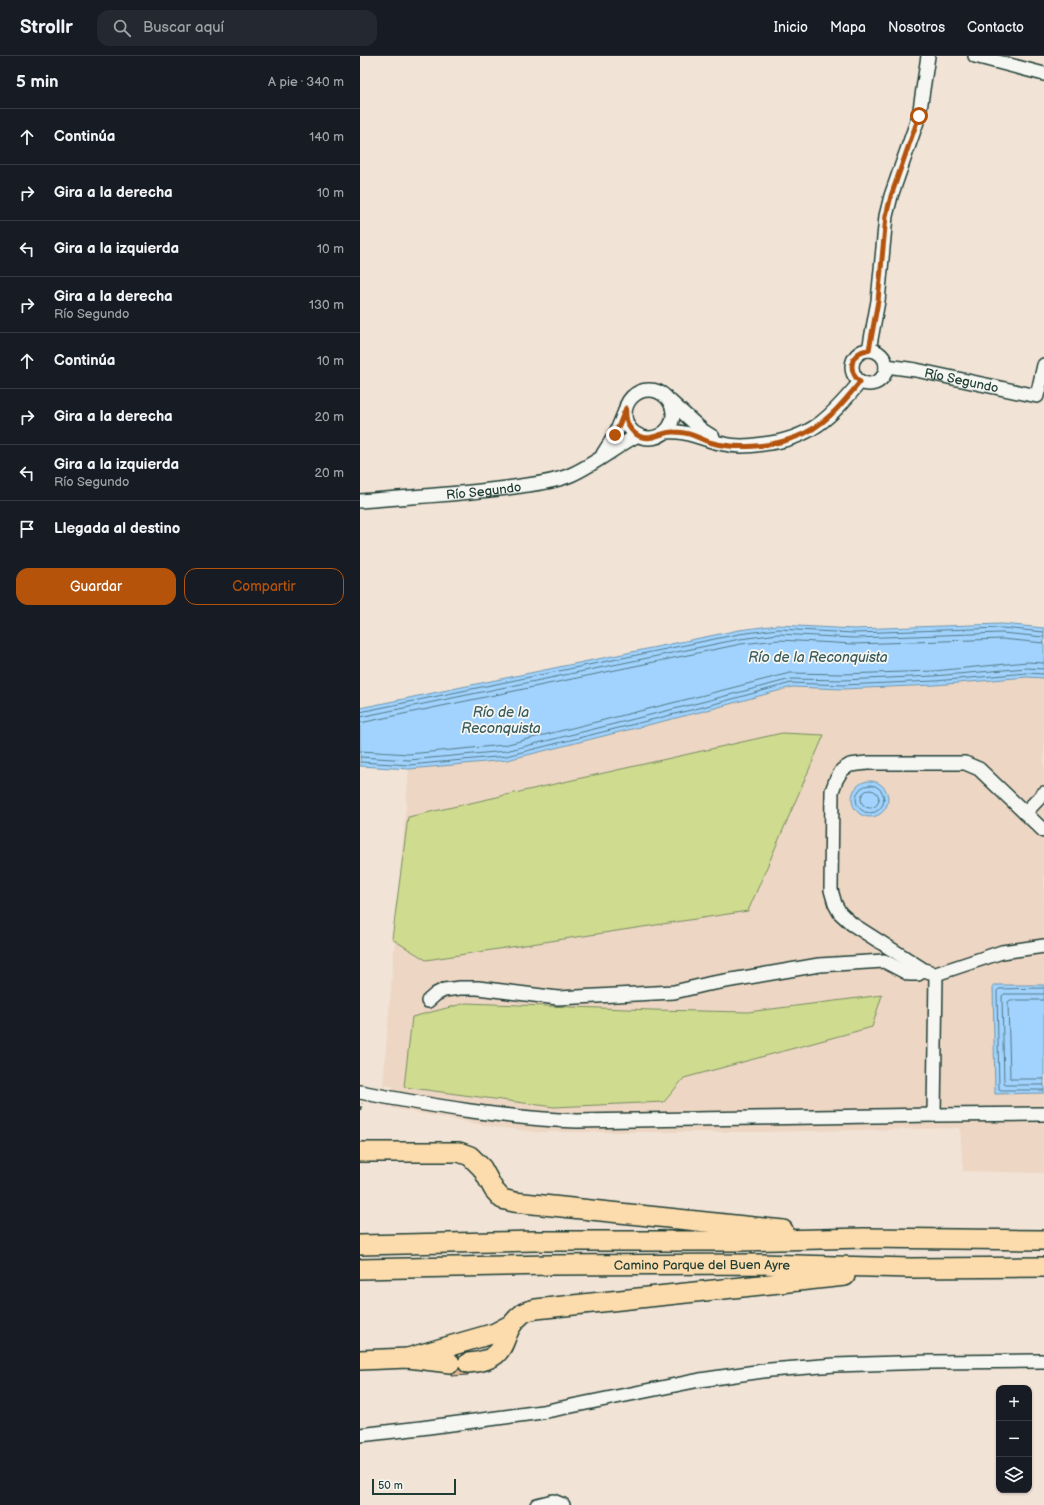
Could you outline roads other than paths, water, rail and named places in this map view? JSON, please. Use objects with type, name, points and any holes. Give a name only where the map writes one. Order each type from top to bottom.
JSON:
[{"type":"highway","points":[[360,1152],[459,1152],[470,1156],[482,1168],[494,1190],[502,1199],[514,1202],[864,1238]]},
{"type":"highway","name":"Camino Parque del Buen Ayre","points":[[360,1245],[525,1242],[738,1241],[864,1238],[1044,1240]]},
{"type":"highway","name":"Camino Parque del Buen Ayre","points":[[360,1269],[540,1265],[751,1264],[910,1268],[1044,1268]]},
{"type":"highway","points":[[360,1360],[408,1358],[459,1363],[481,1362],[492,1358],[502,1348],[512,1324],[522,1313],[536,1309],[722,1290],[910,1268]]},
{"type":"highway","points":[[408,1358],[495,1333],[512,1324]]},
{"type":"street","points":[[869,350],[879,289],[886,216],[891,196],[919,116],[928,56]]},
{"type":"street","points":[[975,56],[1044,74]]},
{"type":"street","points":[[869,350],[877,352],[881,356],[886,366],[885,372],[880,380],[870,384],[860,382],[853,373],[852,368],[853,362],[860,353],[869,350]]},
{"type":"street","name":"Río Segundo","points":[[886,366],[916,370],[1037,396],[1044,365]]},
{"type":"street","points":[[665,432],[685,432],[709,441],[726,445],[757,445],[777,443],[797,437],[823,422],[840,406],[860,382]]},
{"type":"street","points":[[665,397],[673,410],[673,418],[670,426],[665,432],[650,438],[638,435],[632,430],[627,423],[626,408],[630,400],[635,395],[643,391],[651,390],[658,392],[665,397],[702,430],[726,445]]},
{"type":"street","name":"Río Segundo","points":[[601,457],[615,435],[626,408]]},
{"type":"street","name":"Río Segundo","points":[[360,501],[479,492],[567,477],[638,435]]},
{"type":"street","points":[[930,972],[852,924],[840,913],[835,904],[831,890],[832,791],[842,770],[850,765],[867,763],[965,763],[979,769],[1044,831]]},
{"type":"street","points":[[1025,813],[1044,794]]},
{"type":"street","points":[[428,1001],[436,994],[444,990],[460,988],[478,988],[558,998],[674,992],[708,984],[819,965],[884,961],[909,974],[918,974],[1002,952],[1044,946]]},
{"type":"street","points":[[930,972],[934,1115]]},
{"type":"street","points":[[360,1092],[486,1114],[570,1121],[1044,1114]]},
{"type":"street","points":[[360,1435],[542,1412],[700,1380],[770,1370],[835,1365],[1044,1361]]},
{"type":"street","points":[[537,1505],[553,1501],[563,1505]]},
{"type":"water","name":"Río de la Reconquista","points":[[1002,624],[1044,628],[1044,678],[1027,677],[935,685],[843,689],[792,687],[704,711],[507,760],[409,769],[360,766],[360,708],[739,630],[778,625],[854,629]]},
{"type":"water","points":[[870,781],[880,784],[885,789],[888,799],[885,809],[880,814],[870,817],[860,814],[855,809],[852,799],[855,789],[860,784]]},
{"type":"water","points":[[993,985],[1044,985],[1044,1093],[995,1094]]}]
